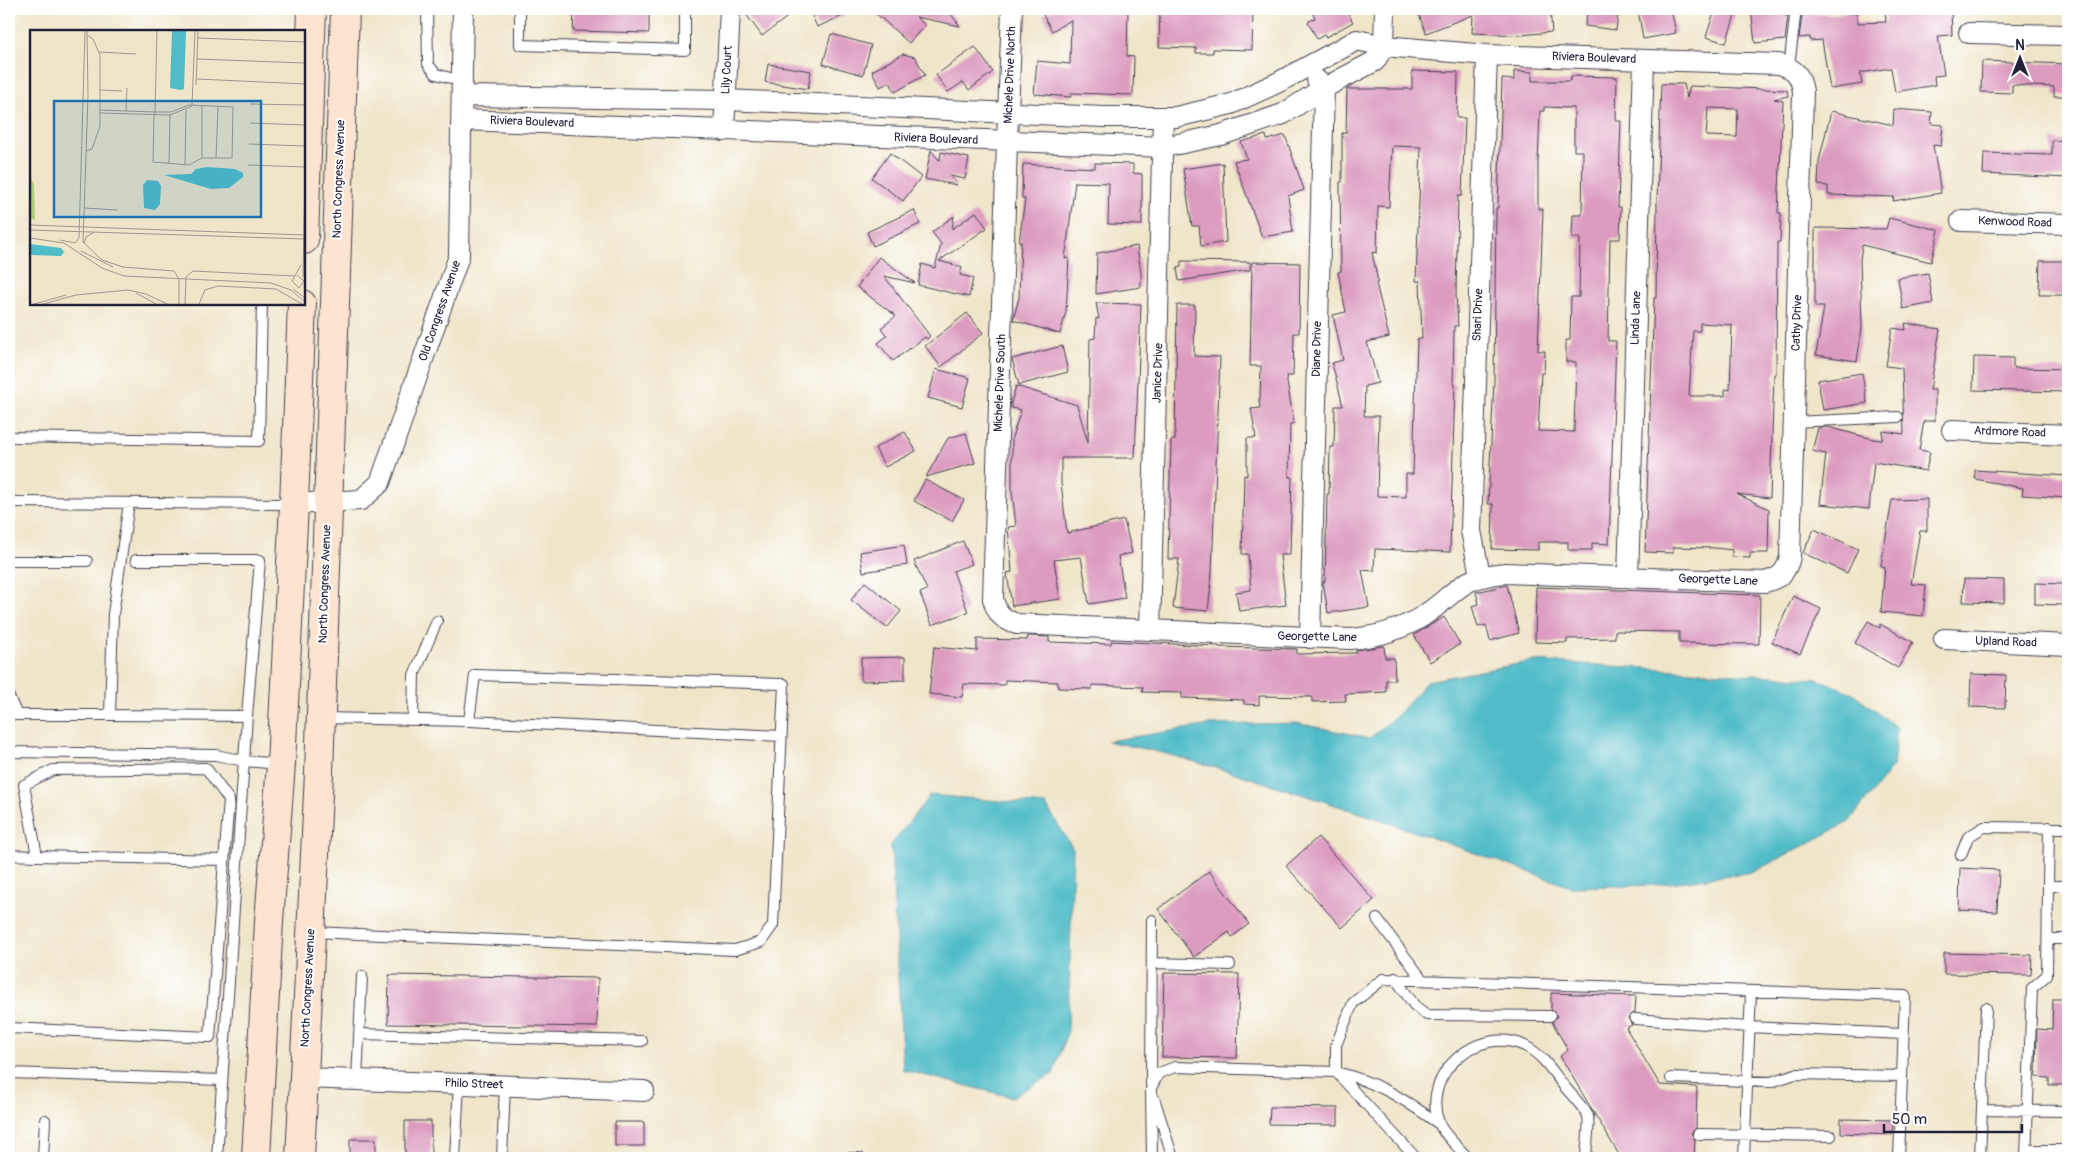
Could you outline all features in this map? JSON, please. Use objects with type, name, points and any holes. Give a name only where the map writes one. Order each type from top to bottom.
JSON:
[{"type":"street","points":[[305,211],[312,9]]},
{"type":"street","name":"North Congress Avenue","points":[[300,1158],[321,718],[345,9]]},
{"type":"street","name":"Old Congress Avenue","points":[[294,504],[328,504],[361,500],[380,483],[459,256],[463,9]]},
{"type":"street","name":"Lily Court","points":[[724,131],[730,9]]},
{"type":"street","name":"Michele Drive North","points":[[1007,142],[1012,9]]},
{"type":"street","points":[[1384,46],[1385,9]]},
{"type":"street","points":[[1968,33],[2068,35]]},
{"type":"street","name":"Riviera Boulevard","points":[[462,88],[1104,117],[1176,117],[1231,104],[1357,40],[1384,46],[1487,55],[1779,64],[1795,72]]},
{"type":"street","name":"Riviera Boulevard","points":[[462,120],[504,120],[724,131],[1164,147],[1221,135],[1283,114],[1324,88],[1374,61],[1384,46]]},
{"type":"street","name":"Shari Drive","points":[[1480,575],[1471,531],[1487,55]]},
{"type":"street","name":"Linda Lane","points":[[1628,577],[1644,60]]},
{"type":"street","points":[[1306,67],[1324,88]]},
{"type":"street","name":"Cathy Drive","points":[[1787,570],[1790,557],[1803,91],[1795,72]]},
{"type":"street","name":"Diane Drive","points":[[1310,638],[1324,88]]},
{"type":"street","name":"Janice Drive","points":[[1150,630],[1164,147],[1163,117]]},
{"type":"street","name":"Michele Drive South","points":[[1005,620],[996,611],[993,599],[1007,142]]},
{"type":"street","name":"Kenwood Road","points":[[1961,220],[2068,224]]},
{"type":"street","points":[[256,1158],[269,920],[281,764],[302,305]]},
{"type":"street","name":"Ardmore Road","points":[[1952,430],[2068,435]]},
{"type":"street","name":"Georgette Lane","points":[[1005,620],[1018,624],[1350,640],[1396,630],[1424,616],[1457,587],[1480,575],[1505,573],[1765,582],[1777,578],[1787,570]]},
{"type":"street","name":"Upland Road","points":[[1944,640],[2068,645]]},
{"type":"street","name":"Philo Street","points":[[304,1078],[644,1091]]},
{"type":"lane","points":[[427,9],[428,64],[436,74],[462,88]]},
{"type":"lane","points":[[520,9],[520,45],[685,50],[685,9]]},
{"type":"lane","points":[[1795,72],[1796,9]]},
{"type":"lane","points":[[9,437],[259,441],[262,305]]},
{"type":"lane","points":[[1794,422],[1898,418]]},
{"type":"lane","points":[[9,502],[294,504]]},
{"type":"lane","points":[[110,715],[113,614],[129,504]]},
{"type":"lane","points":[[9,560],[88,561]]},
{"type":"lane","points":[[136,560],[260,560],[247,716],[217,1158]]},
{"type":"lane","points":[[413,720],[414,675],[437,622]]},
{"type":"lane","points":[[311,932],[734,950],[761,942],[773,925],[784,684],[475,674],[470,721]]},
{"type":"lane","points":[[9,697],[17,715],[247,716]]},
{"type":"lane","points":[[321,718],[470,721],[781,736]]},
{"type":"lane","points":[[9,752],[216,755],[244,761],[281,764]]},
{"type":"lane","points":[[9,1028],[210,1037],[229,800],[206,768],[53,770],[24,785],[37,856]]},
{"type":"lane","points":[[1961,855],[1968,837],[1984,827],[2068,828]]},
{"type":"lane","points":[[2049,827],[2047,975],[2032,988],[2026,1154],[2068,1150]]},
{"type":"lane","points":[[9,855],[224,860]]},
{"type":"lane","points":[[2048,886],[2068,886]]},
{"type":"lane","points":[[1377,919],[1422,979]]},
{"type":"lane","points":[[1152,920],[1150,1088],[1152,1158]]},
{"type":"lane","points":[[2048,939],[2068,940]]},
{"type":"lane","points":[[1152,963],[1230,965]]},
{"type":"lane","points":[[357,1080],[362,976]]},
{"type":"lane","points":[[1395,978],[1414,1005],[1427,1015],[1550,1016]]},
{"type":"lane","points":[[1416,1158],[1336,1072],[1336,1045],[1353,1003],[1383,979],[1905,996],[1899,1158]]},
{"type":"lane","points":[[1744,1158],[1751,992]]},
{"type":"lane","points":[[1980,1158],[1986,1008]]},
{"type":"lane","points":[[1635,1019],[1749,1027],[1903,1034]]},
{"type":"lane","points":[[359,1034],[642,1041]]},
{"type":"lane","points":[[1439,1124],[1435,1100],[1440,1081],[1450,1064],[1465,1051],[1484,1043],[1503,1041],[1523,1045],[1540,1055],[1588,1116],[1586,1158]]},
{"type":"lane","points":[[1173,1158],[1150,1088],[1159,1073],[1175,1067],[1336,1072],[1359,1078],[1402,1097],[1439,1124],[1468,1158]]},
{"type":"lane","points":[[9,1074],[222,1080]]},
{"type":"lane","points":[[1671,1078],[1771,1082],[1795,1074],[1901,1076]]},
{"type":"lane","points":[[455,1158],[459,1084]]},
{"type":"lane","points":[[502,1158],[504,1086]]},
{"type":"lane","points":[[1982,1110],[2068,1111]]},
{"type":"lane","points":[[44,1158],[45,1120]]},
{"type":"lane","points":[[1698,1134],[1831,1136]]},
{"type":"lane","points":[[838,1158],[860,1158]]},
{"type":"water","points":[[1534,661],[1817,679],[1853,693],[1897,728],[1893,766],[1849,822],[1753,872],[1654,885],[1571,887],[1373,817],[1235,773],[1163,753],[1107,741],[1210,725],[1296,723],[1370,738],[1399,713],[1427,681]]},
{"type":"water","points":[[930,795],[1046,805],[1073,849],[1068,1030],[1053,1074],[1012,1097],[903,1070],[891,845]]},
{"type":"building","points":[[574,9],[649,9],[649,33],[573,31]]},
{"type":"building","points":[[742,9],[798,9],[762,36]]},
{"type":"building","points":[[809,9],[859,9],[817,27]]},
{"type":"building","points":[[871,9],[906,9],[909,11],[910,9],[947,9],[960,26],[916,17],[925,25],[909,43]]},
{"type":"building","points":[[1055,9],[1106,11],[1106,9],[1128,9],[1127,56],[1134,57],[1133,95],[1071,93],[1071,97],[1034,94],[1037,61],[1070,64],[1071,20],[1052,31],[1043,15]]},
{"type":"building","points":[[1160,9],[1253,9],[1252,50],[1213,49],[1213,53],[1196,53],[1196,48],[1159,47]]},
{"type":"building","points":[[1310,9],[1345,9],[1353,22],[1326,37],[1324,35],[1317,39],[1308,22],[1315,18]]},
{"type":"building","points":[[1417,9],[1550,9],[1552,32],[1521,35],[1472,33],[1473,15],[1426,33]]},
{"type":"building","points":[[1588,9],[1619,9],[1616,30],[1585,26]]},
{"type":"building","points":[[1638,9],[1671,9],[1676,33],[1643,39]]},
{"type":"building","points":[[1715,9],[1737,9],[1726,43],[1706,37]]},
{"type":"building","points":[[1751,9],[1784,9],[1785,16],[1788,16],[1785,40],[1755,43]]},
{"type":"building","points":[[1885,9],[1951,9],[1952,35],[1938,36],[1944,75],[1934,76],[1935,85],[1895,92],[1891,68],[1860,73],[1862,84],[1830,89],[1822,40],[1810,41],[1810,37],[1799,38],[1802,15],[1857,13],[1857,23],[1886,22]]},
{"type":"building","points":[[831,34],[871,45],[863,75],[823,64]]},
{"type":"building","points":[[975,47],[993,72],[969,90],[963,82],[948,92],[936,75]]},
{"type":"building","points":[[903,54],[915,57],[925,75],[895,92],[890,82],[880,87],[872,71]]},
{"type":"building","points":[[1982,61],[2068,64],[2068,96],[2054,96],[2054,87],[2012,85],[2012,93],[1981,92]]},
{"type":"building","points":[[768,64],[811,71],[808,89],[765,82]]},
{"type":"building","points":[[1412,71],[1458,72],[1457,118],[1465,118],[1462,196],[1458,196],[1456,294],[1458,326],[1454,326],[1453,384],[1455,384],[1450,552],[1375,549],[1374,571],[1362,570],[1369,607],[1328,613],[1323,582],[1325,581],[1330,447],[1334,447],[1335,406],[1343,406],[1332,363],[1343,360],[1333,315],[1346,312],[1338,272],[1341,271],[1340,182],[1342,182],[1342,133],[1346,133],[1347,89],[1412,89]],"holes":[[[1392,146],[1421,147],[1416,281],[1420,281],[1422,339],[1417,339],[1413,474],[1406,474],[1406,497],[1377,496],[1379,416],[1364,416],[1365,386],[1378,383],[1367,342],[1389,337],[1376,283],[1378,282],[1372,252],[1377,253],[1378,206],[1389,207]]]},
{"type":"building","points":[[1514,71],[1532,72],[1532,81],[1570,81],[1571,76],[1617,77],[1616,121],[1621,121],[1618,207],[1621,207],[1620,239],[1610,239],[1608,341],[1616,341],[1609,544],[1592,543],[1592,550],[1568,550],[1568,542],[1538,542],[1538,550],[1492,549],[1493,504],[1488,504],[1494,381],[1496,208],[1498,208],[1502,79],[1514,80]],"holes":[[[1544,107],[1574,108],[1574,151],[1583,151],[1582,215],[1573,215],[1572,238],[1580,238],[1579,297],[1571,297],[1570,340],[1566,340],[1566,362],[1576,362],[1574,432],[1538,431],[1541,373],[1544,373],[1545,351],[1538,351],[1543,209],[1538,209],[1540,111],[1544,111]]]},
{"type":"building","points":[[1661,84],[1684,84],[1687,98],[1690,86],[1787,90],[1788,96],[1774,99],[1783,101],[1778,213],[1781,213],[1780,242],[1777,242],[1776,374],[1774,374],[1770,498],[1737,494],[1769,509],[1768,553],[1750,553],[1750,558],[1732,557],[1732,550],[1673,547],[1673,553],[1645,552],[1654,298],[1656,298]],"holes":[[[1708,108],[1738,109],[1737,137],[1706,136]],[[1700,323],[1732,325],[1730,390],[1725,389],[1725,396],[1689,396],[1693,331],[1700,331]]]},
{"type":"building","points":[[1894,109],[1932,112],[1931,124],[1943,125],[1941,146],[1933,145],[1941,193],[1893,201],[1894,197],[1828,195],[1828,186],[1818,185],[1819,161],[1831,111],[1893,125]]},
{"type":"building","points":[[1266,135],[1267,140],[1285,135],[1304,190],[1288,196],[1293,232],[1262,237],[1234,161],[1247,159],[1241,142]]},
{"type":"building","points":[[2052,140],[2068,141],[2068,178],[1983,174],[1984,153],[2052,155]]},
{"type":"building","points":[[931,150],[940,160],[941,152],[969,158],[965,179],[950,176],[957,185],[925,179]]},
{"type":"building","points":[[890,153],[921,177],[903,201],[872,178]]},
{"type":"building","points":[[1095,163],[1133,164],[1133,173],[1142,174],[1142,225],[1108,224],[1109,183],[1075,182],[1065,259],[1069,258],[1066,312],[1060,334],[1013,320],[1019,298],[1021,242],[1019,242],[1025,199],[1022,199],[1023,164],[1095,168]]},
{"type":"building","points":[[1223,163],[1226,242],[1201,246],[1199,226],[1192,226],[1183,169]]},
{"type":"building","points":[[914,210],[920,224],[873,246],[867,232]]},
{"type":"building","points":[[976,212],[987,228],[939,261],[962,267],[960,275],[973,278],[969,297],[918,285],[922,264],[935,268],[941,244],[932,232],[954,216],[952,229]]},
{"type":"building","points":[[1889,218],[1939,230],[1931,262],[1862,245],[1860,260],[1862,328],[1857,361],[1816,355],[1824,307],[1815,307],[1815,228],[1886,229]]},
{"type":"building","points":[[1137,246],[1141,287],[1096,294],[1097,253]]},
{"type":"building","points":[[879,257],[915,283],[884,276],[930,336],[927,339],[925,337],[893,361],[878,343],[887,336],[881,328],[896,316],[857,287]]},
{"type":"building","points":[[1181,261],[1250,262],[1250,270],[1179,281],[1177,268],[1181,267]]},
{"type":"building","points":[[2040,261],[2068,261],[2068,295],[2039,295]]},
{"type":"building","points":[[1252,262],[1300,263],[1299,333],[1294,333],[1293,376],[1286,376],[1294,423],[1290,424],[1289,477],[1292,477],[1290,555],[1280,555],[1286,605],[1239,611],[1236,592],[1251,590],[1248,554],[1242,554],[1244,475],[1247,476],[1247,438],[1256,438],[1251,409],[1260,408],[1261,366],[1250,366]]},
{"type":"building","points":[[1928,273],[1933,303],[1903,309],[1898,278]]},
{"type":"building","points":[[1096,303],[1141,304],[1135,458],[1061,458],[1061,483],[1067,533],[1124,520],[1132,553],[1118,556],[1125,598],[1089,604],[1081,557],[1054,560],[1060,599],[1012,606],[1007,573],[1012,572],[1008,527],[1016,526],[1012,491],[1012,437],[1021,410],[1011,408],[1011,403],[1016,386],[1077,405],[1088,443],[1090,339],[1095,338],[1096,318],[1099,319]]},
{"type":"building","points":[[1177,305],[1195,305],[1194,356],[1220,357],[1212,573],[1208,611],[1173,608],[1179,559],[1168,559],[1171,440],[1175,440]]},
{"type":"building","points":[[967,313],[983,333],[941,367],[925,346]]},
{"type":"building","points":[[1905,323],[1940,329],[1930,390],[1935,390],[1935,421],[1924,421],[1919,450],[1930,452],[1926,471],[1874,462],[1869,509],[1820,504],[1826,454],[1812,451],[1818,428],[1828,427],[1882,440],[1883,431],[1904,434],[1902,368],[1886,366],[1892,328],[1906,330]]},
{"type":"building","points":[[1062,346],[1068,372],[1019,385],[1012,359]]},
{"type":"building","points":[[1974,357],[2013,358],[2013,368],[2068,369],[2068,392],[1973,390]]},
{"type":"building","points":[[936,369],[970,378],[962,407],[928,398]]},
{"type":"building","points":[[1862,373],[1867,403],[1823,410],[1818,380]]},
{"type":"building","points":[[905,432],[916,451],[885,467],[875,448]]},
{"type":"building","points":[[966,433],[975,463],[926,477],[948,438]]},
{"type":"building","points":[[1975,470],[2068,476],[2068,498],[2022,495],[2023,488],[1975,479]]},
{"type":"building","points":[[925,480],[964,500],[952,521],[914,501]]},
{"type":"building","points":[[1927,499],[1927,531],[1920,531],[1911,584],[1926,585],[1923,616],[1881,612],[1885,567],[1881,566],[1892,500]]},
{"type":"building","points":[[1814,529],[1858,549],[1847,573],[1803,553]]},
{"type":"building","points":[[963,541],[972,564],[953,571],[968,612],[932,625],[920,593],[927,590],[914,561]]},
{"type":"building","points":[[904,545],[907,565],[863,572],[860,552]]},
{"type":"building","points":[[1964,579],[2004,580],[2004,603],[1963,602]]},
{"type":"building","points":[[865,582],[901,611],[887,628],[851,600]]},
{"type":"building","points":[[2035,583],[2063,584],[2062,605],[2035,604]]},
{"type":"building","points":[[1507,585],[1519,633],[1490,641],[1486,625],[1478,627],[1472,606],[1479,604],[1476,592]]},
{"type":"building","points":[[1536,587],[1760,595],[1759,644],[1679,643],[1679,632],[1615,631],[1615,638],[1567,639],[1567,643],[1535,642]]},
{"type":"building","points":[[1793,596],[1821,609],[1800,654],[1772,642]]},
{"type":"building","points":[[1444,617],[1460,644],[1430,662],[1414,635]]},
{"type":"building","points":[[1868,621],[1880,628],[1880,624],[1913,642],[1898,668],[1855,643]]},
{"type":"building","points":[[1028,636],[1049,637],[1049,642],[1111,644],[1111,641],[1297,649],[1297,654],[1356,653],[1356,650],[1384,646],[1385,658],[1394,658],[1395,680],[1386,680],[1386,692],[1345,694],[1346,701],[1312,702],[1312,697],[1259,696],[1259,705],[1244,704],[1244,700],[1182,698],[1182,693],[1142,692],[1143,687],[1092,685],[1092,689],[1058,688],[1058,682],[1005,680],[1005,685],[964,684],[962,697],[929,694],[934,647],[977,651],[977,639],[1027,640]]},
{"type":"building","points":[[905,657],[905,680],[861,681],[861,658]]},
{"type":"building","points":[[1971,674],[2006,675],[2005,708],[1970,707]]},
{"type":"building","points":[[1318,837],[1374,900],[1342,928],[1286,866]]},
{"type":"building","points":[[1960,868],[1999,870],[1997,912],[1959,910]]},
{"type":"building","points":[[1209,871],[1249,924],[1232,937],[1229,932],[1194,957],[1158,909]]},
{"type":"building","points":[[1944,953],[2032,955],[2031,975],[1944,974]]},
{"type":"building","points":[[1164,973],[1239,974],[1237,1058],[1162,1057]]},
{"type":"building","points":[[389,975],[598,978],[597,1027],[388,1024]]},
{"type":"building","points":[[1551,993],[1636,996],[1635,1012],[1628,1018],[1632,1025],[1626,1028],[1660,1085],[1697,1087],[1696,1128],[1691,1133],[1695,1140],[1694,1158],[1621,1158],[1560,1056],[1568,1050],[1552,1022],[1557,1016],[1551,1009]]},
{"type":"building","points":[[2053,999],[2068,999],[2068,1085],[2049,1085],[2049,1078],[2036,1077],[2037,1029],[2052,1030]]},
{"type":"building","points":[[1270,1107],[1338,1108],[1338,1125],[1269,1124]]},
{"type":"building","points":[[1841,1119],[1893,1120],[1892,1135],[1841,1133]]},
{"type":"building","points":[[405,1121],[431,1121],[431,1155],[405,1155]]},
{"type":"building","points":[[615,1122],[644,1122],[644,1146],[615,1146]]},
{"type":"building","points":[[350,1139],[376,1139],[376,1158],[350,1158]]}]
